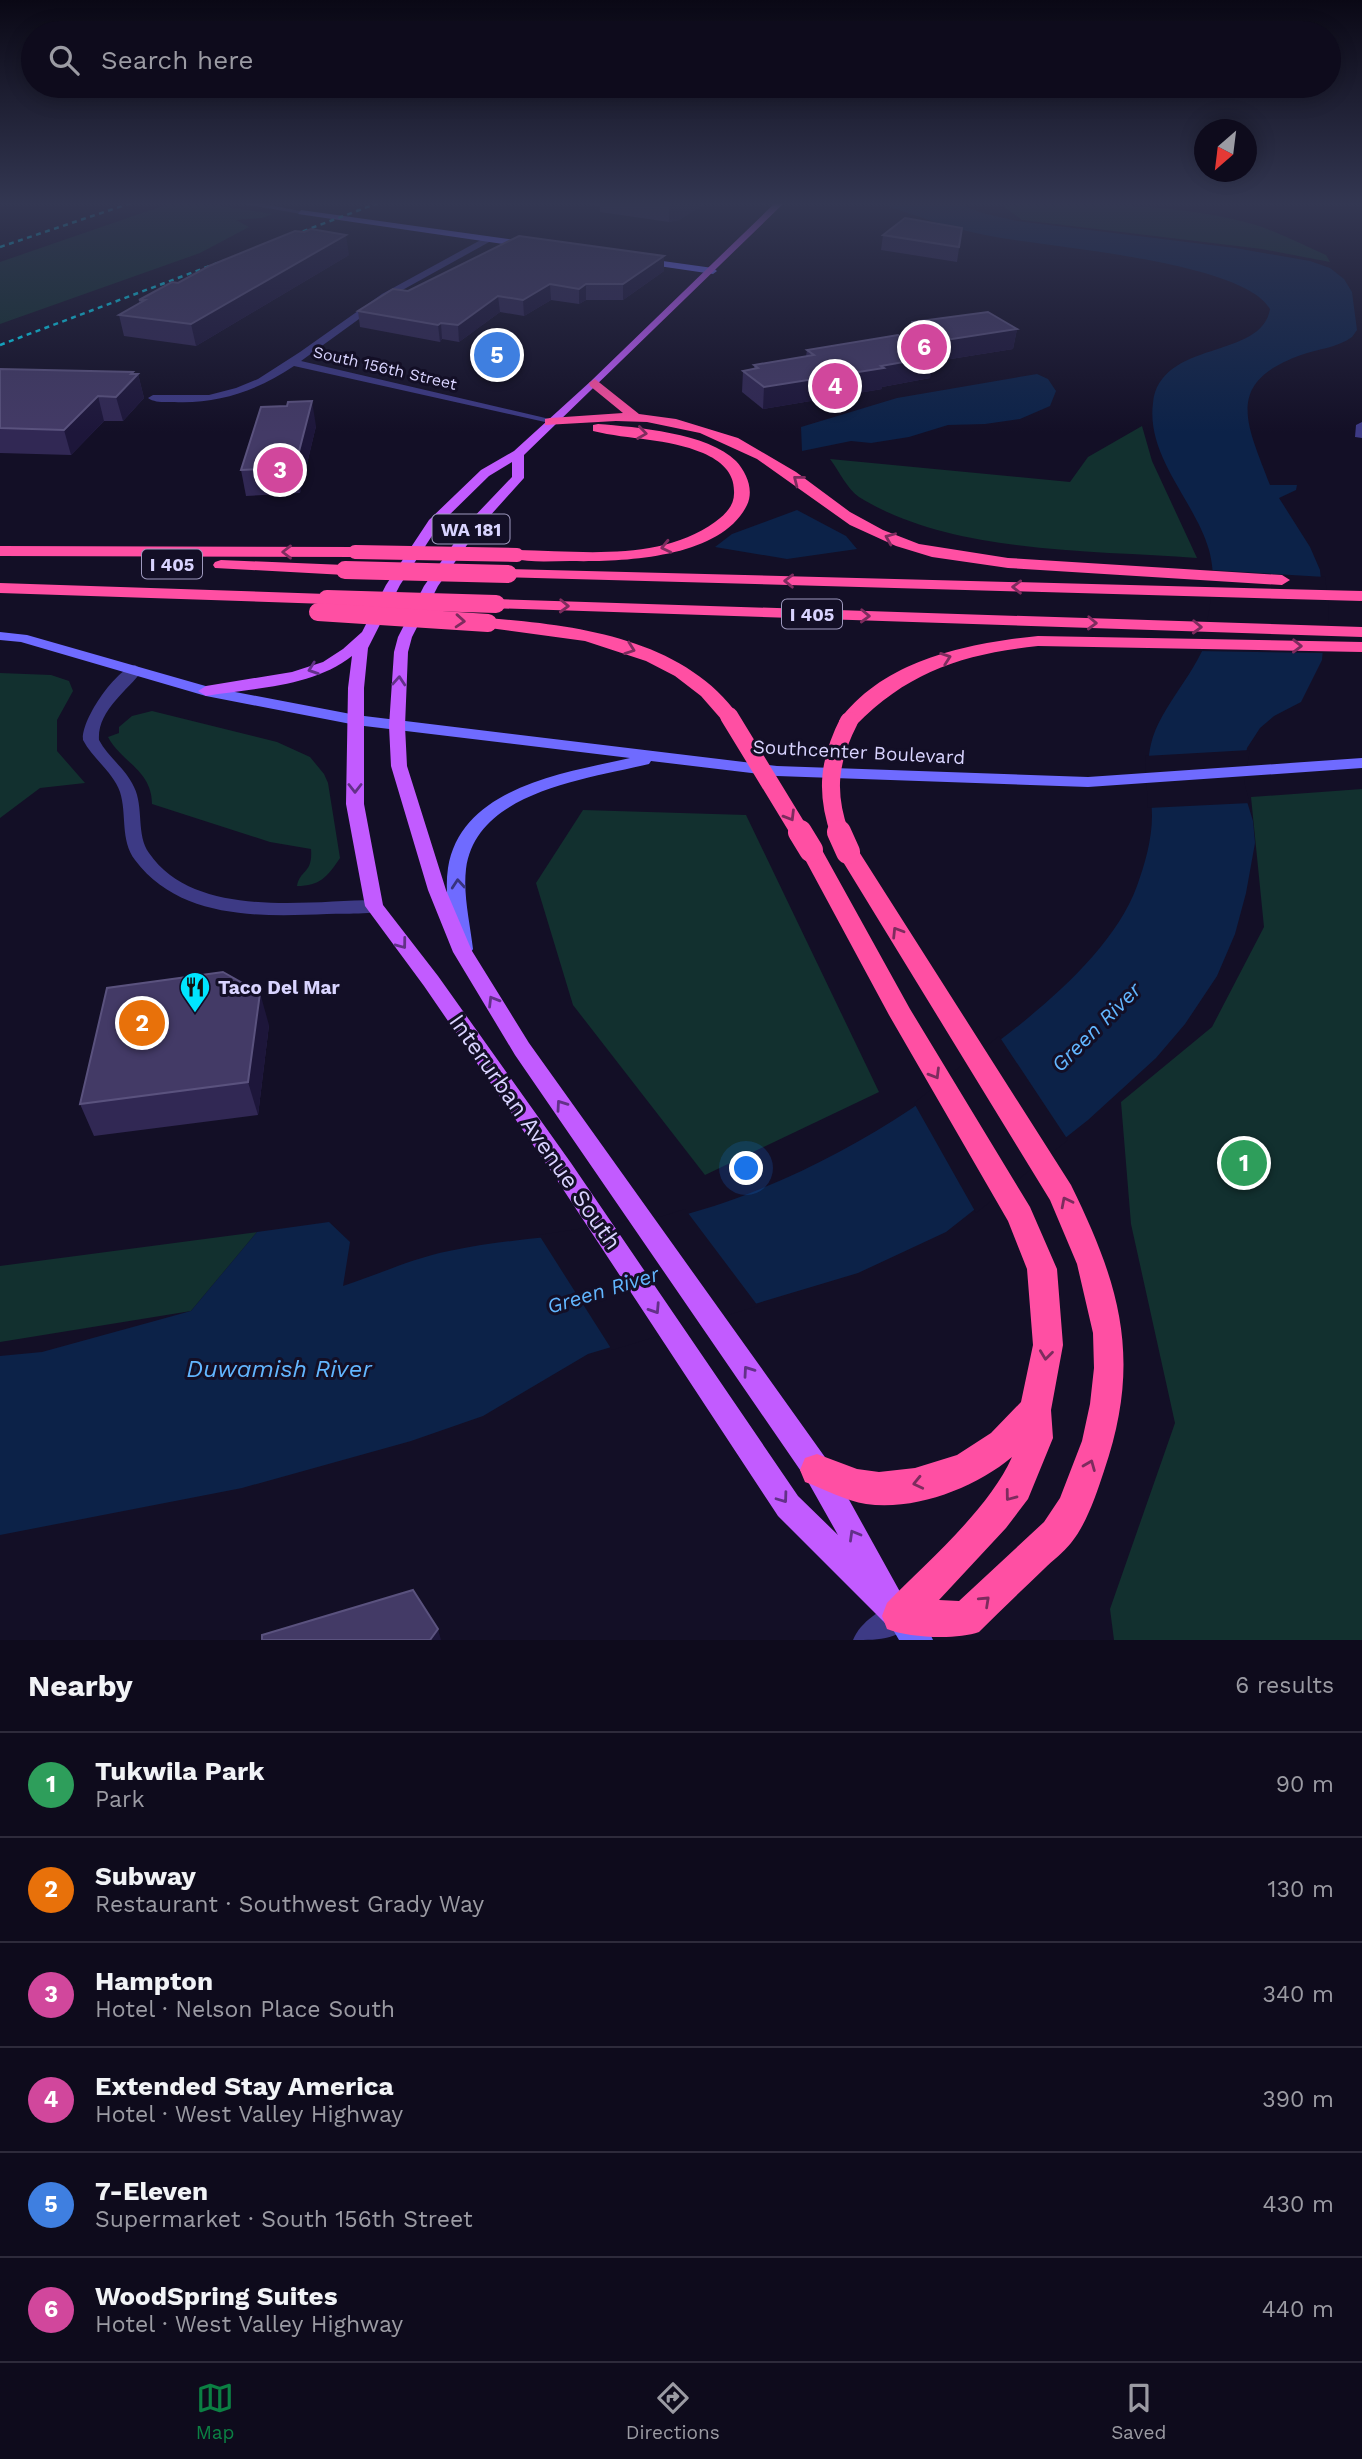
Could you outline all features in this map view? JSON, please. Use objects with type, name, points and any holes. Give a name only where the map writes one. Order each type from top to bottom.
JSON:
[{"type":"highway","points":[[595,383],[632,415]]},
{"type":"highway","points":[[550,422],[632,415],[688,425],[741,443],[793,476],[851,519],[910,546],[971,560],[1135,581],[1362,584]]},
{"type":"highway","points":[[0,551],[599,556],[670,547],[696,539],[726,521],[743,496],[741,480],[735,469],[718,455],[695,444],[643,433],[550,422]]},
{"type":"highway","name":"I 405","points":[[0,558],[508,574],[1135,581],[1362,596]]},
{"type":"highway","name":"I 405","points":[[0,588],[323,606],[496,604],[1129,633],[1362,632]]},
{"type":"highway","points":[[0,594],[323,606],[569,632],[642,654],[687,677],[709,692],[729,716],[811,850],[901,1015],[1020,1216],[1042,1269],[1048,1345],[1035,1410],[1037,1438],[1016,1487],[909,1628]]},
{"type":"highway","points":[[909,1628],[966,1619],[1062,1527],[1094,1455],[1105,1412],[1109,1375],[1108,1332],[1104,1299],[1093,1264],[1083,1235],[1061,1193],[848,852],[835,823],[828,782],[832,753],[849,722],[887,687],[920,668],[995,645],[1129,633],[1362,647]]},
{"type":"highway","points":[[817,1470],[864,1487],[902,1486],[940,1478],[976,1464],[998,1448],[1035,1410]]},
{"type":"main road","name":"WA 181","points":[[518,454],[704,280]]},
{"type":"main road","name":"Interurban Avenue South","points":[[518,454],[485,474],[434,523],[393,585],[361,648],[356,720],[355,804],[374,906],[563,1170],[788,1506],[909,1628]]},
{"type":"main road","name":"Interurban Avenue South","points":[[518,454],[517,478],[474,525],[431,586],[405,637],[401,652],[397,726],[399,766],[406,797],[437,890],[463,952],[522,1049],[817,1470],[909,1628]]},
{"type":"main road","points":[[206,691],[295,676],[342,657],[368,632]]},
{"type":"main road","name":"Southcenter Boulevard","points":[[0,636],[22,638],[206,691],[356,720],[777,771],[1088,782],[1241,773],[1362,762]]},
{"type":"main road","points":[[463,952],[457,868],[464,841],[481,820],[506,800],[534,789],[654,757]]},
{"type":"street","points":[[153,398],[216,397],[256,382],[294,363],[329,333],[415,280]]},
{"type":"street","name":"South 156th Street","points":[[294,363],[550,422]]},
{"type":"street","points":[[135,670],[100,711],[90,729],[91,741],[117,770],[128,789],[138,850],[148,867],[185,893],[212,902],[244,907],[374,906]]},
{"type":"street","points":[[868,1640],[909,1628]]},
{"type":"green space","points":[[0,280],[125,280],[0,324]]},
{"type":"green space","points":[[1142,426],[1152,461],[1197,558],[1023,546],[936,529],[896,516],[859,497],[847,485],[830,459],[1070,482],[1088,457]]},
{"type":"green space","points":[[0,673],[51,675],[69,681],[73,691],[57,720],[57,751],[85,783],[40,788],[0,818]]},
{"type":"green space","points":[[152,711],[277,742],[310,757],[328,783],[340,858],[327,875],[312,884],[297,886],[310,863],[311,849],[270,842],[152,804],[151,792],[142,774],[108,737],[119,733],[119,727],[132,716]]},
{"type":"green space","points":[[1362,789],[1362,1640],[1114,1640],[1110,1609],[1175,1423],[1131,1224],[1121,1102],[1212,1027],[1264,927],[1251,797]]},
{"type":"green space","points":[[583,810],[746,815],[879,1092],[705,1175],[573,1005],[536,883]]},
{"type":"green space","points":[[257,1232],[191,1311],[0,1342],[0,1266]]},
{"type":"water","name":"Duwamish River","points":[[1224,280],[1344,280],[1352,292],[1357,330],[1352,337],[1340,344],[1301,355],[1276,366],[1260,379],[1251,392],[1248,408],[1254,443],[1270,485],[1297,485],[1296,490],[1279,498],[1310,547],[1320,570],[1325,625],[1322,660],[1301,702],[1274,716],[1260,728],[1247,748],[1241,782],[1253,821],[1255,843],[1235,934],[1217,976],[1185,1024],[1156,1058],[1088,1120],[946,1232],[858,1273],[588,1354],[483,1416],[411,1441],[242,1488],[0,1535],[0,1356],[42,1352],[191,1311],[257,1232],[329,1222],[350,1242],[343,1286],[436,1254],[503,1242],[637,1225],[728,1201],[792,1175],[883,1127],[945,1084],[1059,991],[1114,930],[1137,886],[1152,825],[1149,771],[1151,744],[1163,716],[1205,645],[1213,612],[1213,579],[1209,550],[1157,442],[1153,403],[1160,383],[1173,368],[1249,336],[1263,325],[1270,309],[1253,293]]},
{"type":"water","points":[[1037,374],[1048,379],[1056,391],[1050,406],[1020,419],[948,425],[909,437],[871,443],[851,441],[802,451],[801,427],[897,398]]},
{"type":"water","points":[[797,510],[846,536],[857,549],[787,559],[715,547],[732,534]]},
{"type":"pier","points":[[1209,570],[1325,577],[1329,608],[1326,653],[1196,651],[1206,629],[1211,598]]},
{"type":"pier","points":[[1250,750],[1244,782],[1250,803],[1148,808],[1145,756]]},
{"type":"pier","points":[[999,1036],[1068,1140],[976,1213],[914,1103]]},
{"type":"pier","points":[[685,1209],[758,1306],[612,1350],[539,1235],[663,1216]]},
{"type":"building","points":[[184,280],[268,280],[191,324],[119,315],[145,300],[139,300],[172,282],[178,283]]},
{"type":"building","points":[[431,280],[630,280],[623,284],[586,284],[579,289],[550,284],[523,300],[498,296],[458,325],[438,325],[358,311],[393,289],[408,291]]},
{"type":"building","points":[[988,312],[1017,329],[913,345],[932,357],[881,366],[884,368],[764,387],[743,371],[758,368],[754,365],[814,355],[807,350],[898,335],[913,344],[912,322]]},
{"type":"building","points":[[0,369],[138,374],[116,397],[98,396],[64,430],[0,428]]},
{"type":"building","points":[[312,401],[295,467],[241,470],[261,407]]},
{"type":"building","points":[[223,972],[260,993],[248,1082],[80,1104],[107,988]]},
{"type":"building","points":[[413,1590],[438,1629],[430,1640],[262,1640],[262,1635]]},
{"type":"railway","points":[[0,345],[174,280]]},
{"type":"place","name":"WoodSpring Suites","points":[[924,347]]},
{"type":"place","name":"7-Eleven","points":[[497,355]]},
{"type":"place","name":"Extended Stay America","points":[[835,386]]},
{"type":"place","name":"Hampton","points":[[280,470]]},
{"type":"place","name":"Taco Del Mar","points":[[195,1014]]},
{"type":"place","name":"Subway","points":[[142,1023]]},
{"type":"place","name":"Tukwila Park","points":[[1244,1163]]},
{"type":"water label","name":"Green River","points":[[1096,1027]]},
{"type":"water label","name":"Green River","points":[[603,1290]]}]
